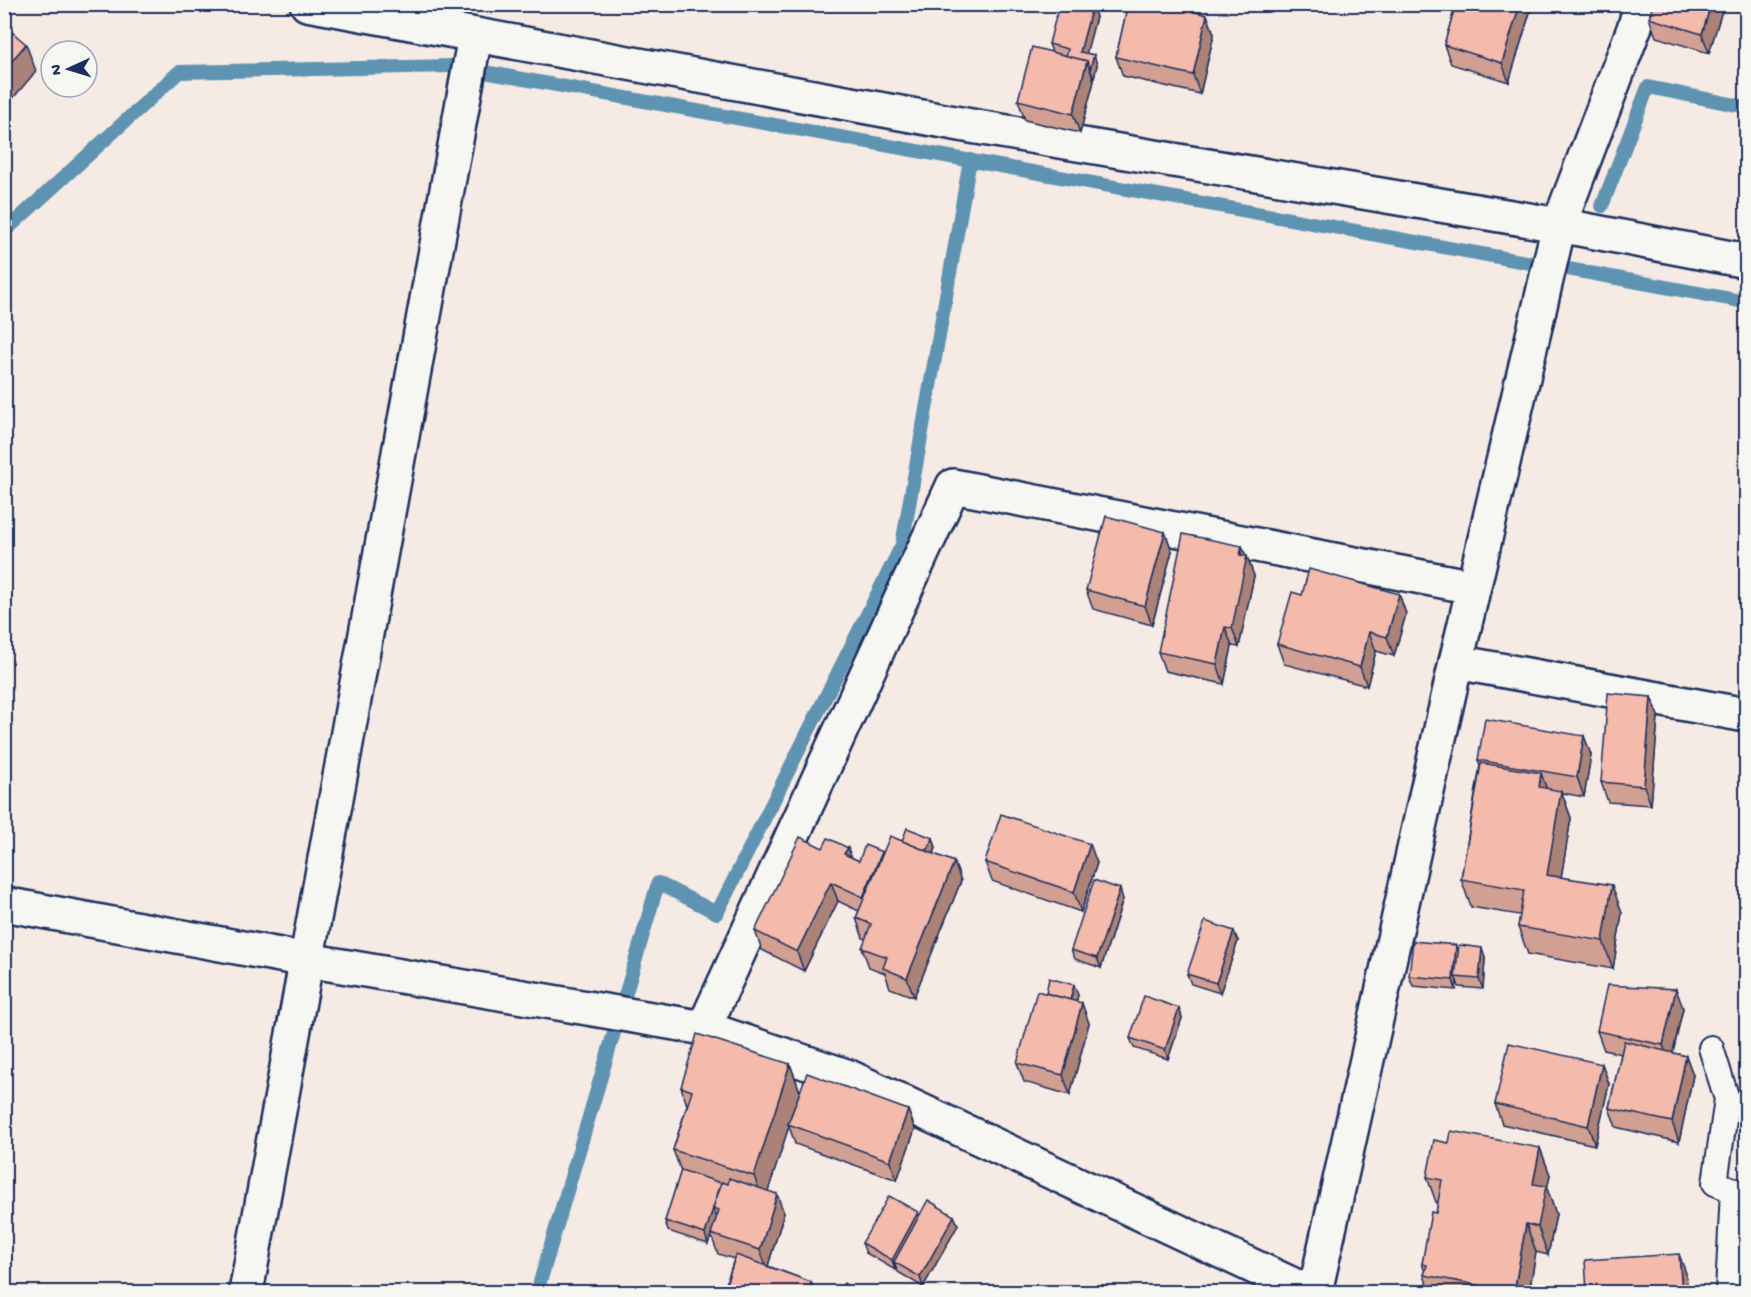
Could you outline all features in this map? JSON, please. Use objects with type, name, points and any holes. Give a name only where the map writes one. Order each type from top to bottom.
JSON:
[{"type":"street","points":[[307,4],[971,126],[1559,225],[1746,261]]},
{"type":"street","points":[[1315,1293],[1473,587],[1559,225],[1635,27],[1641,4]]},
{"type":"street","points":[[246,1293],[475,36]]},
{"type":"street","points":[[704,1028],[953,486],[1473,587]]},
{"type":"street","points":[[1456,662],[1746,715]]},
{"type":"street","points":[[4,904],[307,960],[704,1028],[849,1077],[1308,1293]]},
{"type":"lane","points":[[1711,1048],[1727,1099],[1715,1183],[1733,1190],[1728,1293]]},
{"type":"building","points":[[1059,4],[1082,4],[1092,7],[1080,52],[1094,55],[1090,69],[1087,61],[1066,56],[1068,49],[1049,44]]},
{"type":"building","points":[[1128,4],[1165,4],[1207,15],[1193,75],[1116,57]]},
{"type":"building","points":[[1456,4],[1520,4],[1502,63],[1444,45]]},
{"type":"building","points":[[1653,4],[1711,4],[1702,34],[1649,18]]},
{"type":"building","points":[[4,25],[26,44],[4,70]]},
{"type":"building","points":[[1032,47],[1087,61],[1073,114],[1018,100]]},
{"type":"building","points":[[1106,516],[1165,532],[1145,606],[1086,590]]},
{"type":"building","points":[[1183,534],[1242,546],[1240,555],[1247,556],[1232,628],[1225,627],[1217,664],[1158,652]]},
{"type":"building","points":[[1309,569],[1399,594],[1387,637],[1369,632],[1360,667],[1277,644],[1292,592],[1302,595]]},
{"type":"building","points":[[1608,693],[1651,697],[1644,786],[1601,782]]},
{"type":"building","points":[[1485,719],[1584,736],[1577,777],[1478,760]]},
{"type":"building","points":[[1481,763],[1541,773],[1539,787],[1561,791],[1547,875],[1612,885],[1603,941],[1518,927],[1524,890],[1461,879]]},
{"type":"building","points":[[1001,814],[1090,844],[1074,892],[985,862]]},
{"type":"building","points":[[907,828],[933,838],[927,851],[902,841]]},
{"type":"building","points":[[890,836],[954,862],[907,978],[883,968],[887,957],[862,948],[871,924],[856,918]]},
{"type":"building","points":[[800,837],[823,848],[828,838],[848,848],[844,854],[859,861],[865,845],[882,852],[863,897],[831,882],[797,952],[755,931]]},
{"type":"building","points":[[1094,880],[1120,889],[1097,958],[1071,950]]},
{"type":"building","points":[[1205,921],[1234,931],[1216,983],[1187,974]]},
{"type":"building","points":[[1413,941],[1456,945],[1453,980],[1409,976]]},
{"type":"building","points":[[1459,945],[1482,948],[1479,979],[1455,977]]},
{"type":"building","points":[[1049,978],[1074,985],[1070,1000],[1046,993]]},
{"type":"building","points":[[1607,985],[1676,989],[1663,1045],[1597,1031]]},
{"type":"building","points":[[1037,991],[1082,1003],[1063,1075],[1017,1063]]},
{"type":"building","points":[[1144,996],[1179,1008],[1165,1050],[1130,1038]]},
{"type":"building","points":[[697,1034],[790,1064],[754,1176],[673,1150],[692,1091],[681,1087]]},
{"type":"building","points":[[1624,1041],[1686,1056],[1672,1122],[1609,1108]]},
{"type":"building","points":[[1509,1043],[1602,1064],[1588,1126],[1495,1104]]},
{"type":"building","points":[[807,1073],[908,1110],[890,1161],[788,1124]]},
{"type":"building","points":[[1451,1131],[1540,1148],[1533,1184],[1546,1186],[1538,1227],[1526,1224],[1514,1292],[1424,1275],[1427,1265],[1422,1264],[1431,1212],[1436,1213],[1442,1180],[1427,1177],[1434,1140],[1449,1143]]},
{"type":"building","points":[[681,1170],[721,1183],[705,1234],[665,1221]]},
{"type":"building","points":[[729,1178],[777,1194],[760,1250],[711,1234],[719,1210],[713,1208],[722,1182],[728,1184]]},
{"type":"building","points":[[889,1196],[918,1212],[892,1260],[862,1243]]},
{"type":"building","points":[[928,1200],[954,1216],[920,1277],[894,1262]]},
{"type":"building","points":[[1679,1254],[1682,1293],[1587,1293],[1585,1260]]},
{"type":"building","points":[[736,1255],[811,1282],[808,1293],[723,1293]]},
{"type":"building","points":[[844,1283],[858,1293],[837,1293]]},
{"type":"building","points":[[1587,1289],[1587,1293],[1531,1293]]},
{"type":"waterway","points":[[4,232],[179,72],[452,66]]},
{"type":"waterway","points":[[490,73],[1531,263]]},
{"type":"waterway","points":[[1602,206],[1648,87],[1746,107]]},
{"type":"waterway","points":[[625,996],[658,883],[717,913],[902,545],[970,160]]},
{"type":"waterway","points":[[1568,269],[1746,302]]},
{"type":"waterway","points":[[537,1292],[616,1026]]}]
